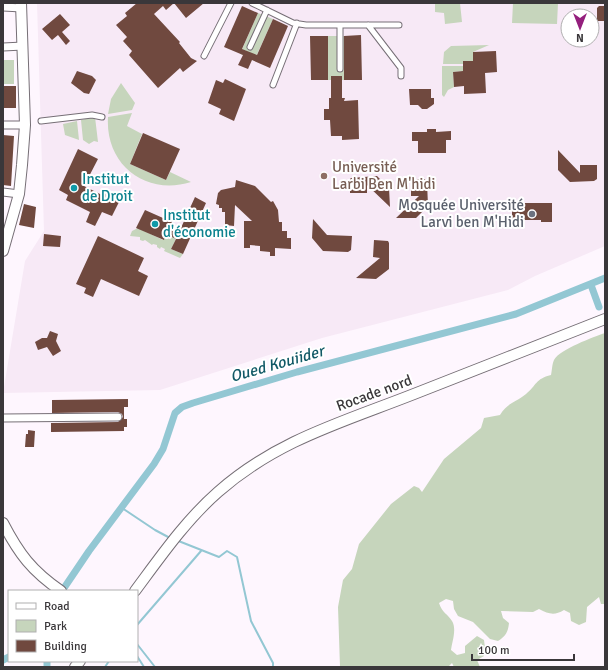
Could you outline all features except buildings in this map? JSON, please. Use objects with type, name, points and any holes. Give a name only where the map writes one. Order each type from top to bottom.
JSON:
[{"type":"main road","points":[[3,251],[19,194],[25,125],[22,5]]},
{"type":"main road","name":"Rocade nord","points":[[136,590],[178,534],[203,506],[239,475],[280,448],[303,436],[605,319]]},
{"type":"main road","points":[[3,523],[21,556],[60,590]]},
{"type":"street","points":[[204,56],[232,3]]},
{"type":"street","points":[[252,3],[297,23],[315,26],[399,25]]},
{"type":"street","points":[[3,7],[22,5]]},
{"type":"street","points":[[250,47],[267,10]]},
{"type":"street","points":[[273,85],[297,23]]},
{"type":"street","points":[[368,25],[401,68],[401,76]]},
{"type":"street","points":[[340,26],[340,69]]},
{"type":"street","points":[[3,47],[23,46]]},
{"type":"street","points":[[41,121],[92,115],[102,118]]},
{"type":"street","points":[[3,125],[25,125]]},
{"type":"street","points":[[3,192],[19,194]]},
{"type":"street","points":[[3,418],[118,417]]},
{"type":"shaded area","name":"Université Larbi Ben M'hidi","points":[[37,3],[605,3],[605,246],[535,276],[508,290],[322,338],[160,390],[3,393],[25,261],[44,231]]},
{"type":"green space","points":[[435,3],[460,3],[462,22],[445,24],[444,13],[435,12]]},
{"type":"green space","points":[[513,3],[558,3],[557,24],[512,23]]},
{"type":"green space","points":[[258,13],[273,19],[254,61],[245,50],[243,55],[240,54]]},
{"type":"green space","points":[[328,36],[344,36],[344,80],[342,80],[342,76],[331,76],[331,80],[328,80]]},
{"type":"green space","points":[[489,45],[473,52],[473,61],[463,61],[463,64],[443,64],[444,52],[451,46]]},
{"type":"green space","points":[[3,60],[14,60],[14,84],[3,84]]},
{"type":"green space","points":[[442,66],[463,66],[463,71],[453,72],[454,87],[448,90],[444,97],[442,95]]},
{"type":"green space","points":[[121,83],[135,103],[132,110],[108,114],[111,99]]},
{"type":"green space","points":[[132,113],[127,126],[142,134],[130,164],[166,180],[170,172],[191,182],[174,185],[159,184],[144,180],[132,173],[121,162],[113,149],[109,134],[108,117]]},
{"type":"green space","points":[[95,117],[98,142],[94,141],[89,144],[83,140],[81,120]]},
{"type":"green space","points":[[77,121],[79,140],[65,135],[63,124]]},
{"type":"green space","points":[[138,228],[163,240],[166,234],[176,239],[171,249],[183,254],[180,258],[164,251],[165,249],[161,247],[160,249],[157,245],[152,245],[145,240],[140,240],[140,237],[130,236],[132,231]]},
{"type":"green space","points":[[605,333],[605,604],[601,604],[599,597],[587,607],[586,622],[579,625],[571,621],[570,613],[564,610],[554,614],[539,609],[533,612],[501,611],[503,618],[509,623],[506,634],[498,641],[490,639],[473,622],[458,616],[454,609],[453,601],[446,599],[439,603],[453,624],[454,632],[451,650],[457,655],[465,653],[465,646],[477,636],[484,640],[484,656],[477,660],[480,667],[454,667],[452,663],[448,667],[340,667],[338,607],[343,580],[352,569],[359,544],[391,504],[414,486],[419,488],[422,492],[444,459],[481,428],[484,418],[500,415],[509,405],[530,391],[539,380],[551,375],[553,363],[557,356],[578,344]]},
{"type":"waterway","name":"Oued Kouiider","points":[[63,590],[89,551],[154,464],[163,449],[175,413],[182,407],[297,372],[516,314],[605,278]]},
{"type":"waterway","name":"Oued Kouiider","points":[[591,285],[599,307]]},
{"type":"waterway","points":[[122,508],[170,538]]},
{"type":"waterway","points":[[176,540],[219,557],[227,551],[237,557],[251,621],[273,663],[273,667]]},
{"type":"waterway","points":[[138,624],[201,551]]},
{"type":"waterway","points":[[138,645],[155,667]]},
{"type":"waterway","name":"Oued Kouiider","points":[[3,660],[8,658]]},
{"type":"waterway","points":[[138,658],[144,667]]},
{"type":"waterway","name":"Oued Kouiider","points":[[47,662],[47,667]]},
{"type":"waterway","points":[[105,667],[108,662]]},
{"type":"place","name":"Université Larbi Ben M'hidi","points":[[324,176]]},
{"type":"place","name":"Institut de Droit","points":[[74,188]]},
{"type":"place","name":"Mosquée Université Larvi ben M'Hidi","points":[[532,214]]},
{"type":"place","name":"Institut d'économie","points":[[155,224]]}]
